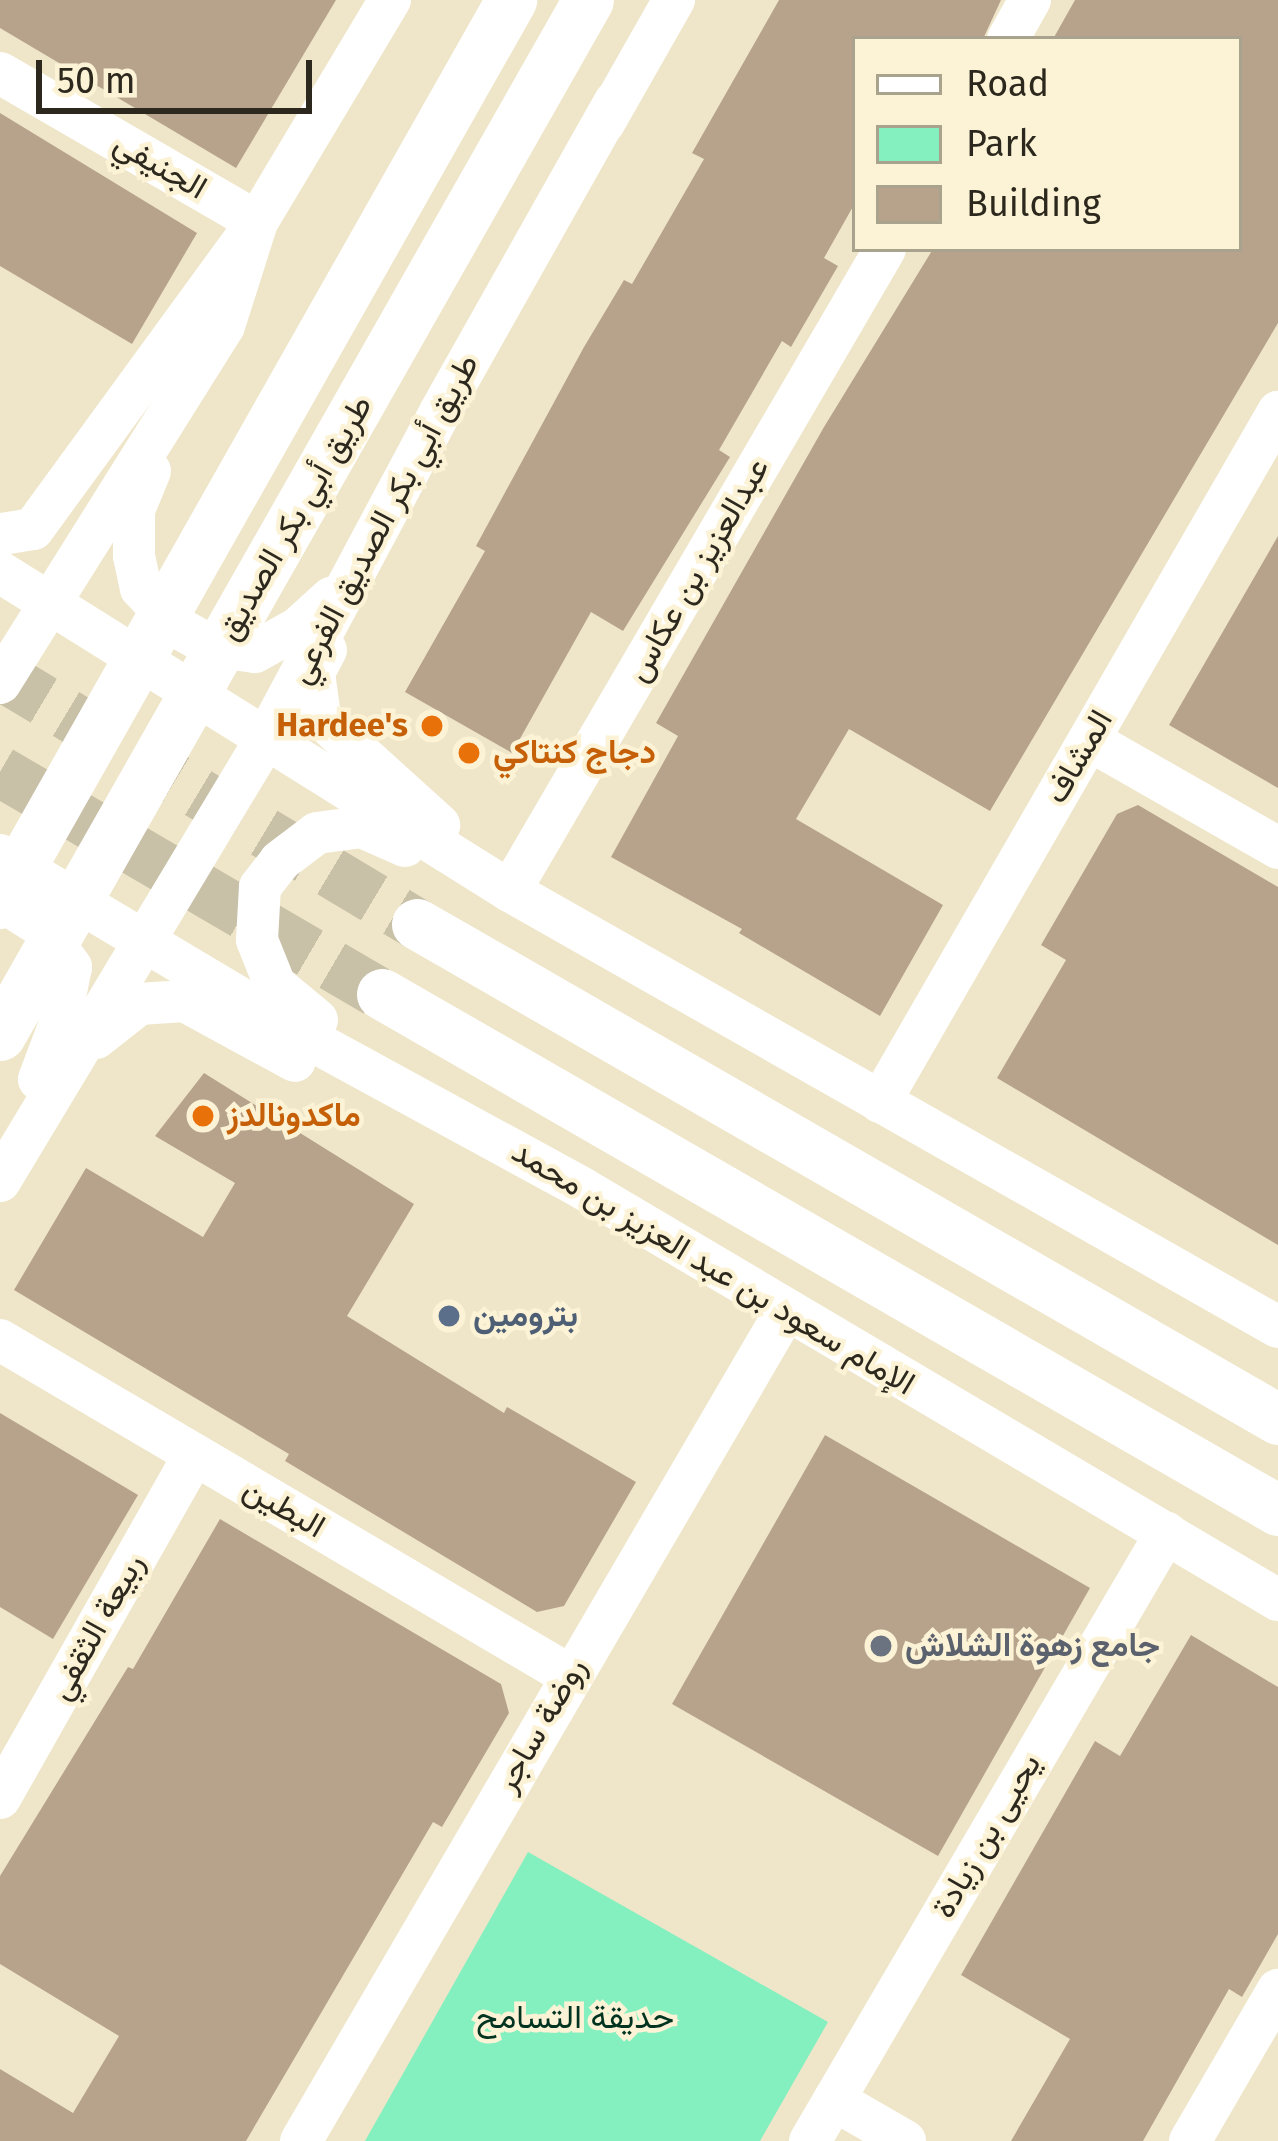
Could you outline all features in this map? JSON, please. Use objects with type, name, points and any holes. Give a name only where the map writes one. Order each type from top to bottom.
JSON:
[{"type":"main road","name":"طريق أبي بكر الصديق","points":[[0,902],[511,0]]},
{"type":"main road","name":"طريق أبي بكر الصديق","points":[[0,1036],[588,0]]},
{"type":"main road","points":[[417,924],[1278,1419]]},
{"type":"main road","name":"الإمام سعود بن عبد العزيز بن محمد","points":[[382,994],[1278,1510]]},
{"type":"street","points":[[0,534],[33,529],[257,222],[390,0]]},
{"type":"street","name":"طريق أبي بكر الصديق الفرعي","points":[[0,1181],[264,742],[440,412],[674,0]]},
{"type":"street","points":[[1010,36],[1030,0]]},
{"type":"street","name":"الجنيفي","points":[[0,73],[257,222]]},
{"type":"street","name":"طريق أبي بكر الصديق الفرعي","points":[[511,891],[320,717],[314,673],[615,102]]},
{"type":"street","points":[[257,222],[224,326],[134,510],[141,588],[164,614],[211,646],[255,652],[320,613],[338,590],[440,412]]},
{"type":"street","name":"عبدالعزيز بن عكاس","points":[[511,891],[883,252]]},
{"type":"street","points":[[0,683],[224,326]]},
{"type":"street","name":"المشاف","points":[[880,1102],[1278,412]]},
{"type":"street","points":[[0,572],[264,742],[511,891],[1278,1328]]},
{"type":"street","points":[[1089,740],[1278,848]]},
{"type":"street","points":[[471,1126],[275,985],[257,940],[260,886],[280,861],[317,832],[362,827],[511,891]]},
{"type":"street","name":"الإمام سعود بن عبد العزيز بن محمد","points":[[0,855],[1278,1600]]},
{"type":"street","points":[[0,902],[41,926],[71,967],[59,1026],[0,1161]]},
{"type":"street","points":[[40,1115],[69,1067],[101,1033],[139,1004],[185,1001],[281,1055],[471,1126]]},
{"type":"street","name":"روضة ساجر","points":[[301,2141],[785,1312]]},
{"type":"street","name":"البطين","points":[[0,1340],[569,1675]]},
{"type":"street","name":"ربيعة الثقفي","points":[[0,1798],[194,1455]]},
{"type":"street","name":"يحيى بن زيادة","points":[[810,2141],[1166,1533]]},
{"type":"street","points":[[1190,2141],[1278,1990]]},
{"type":"street","points":[[834,2100],[905,2141]]},
{"type":"green space","name":"حديقة التسامح","points":[[528,1852],[828,2022],[760,2141],[365,2141]]},
{"type":"building","points":[[0,0],[336,0],[236,168],[0,28]]},
{"type":"building","points":[[779,0],[1001,0],[984,36],[852,36],[852,208],[824,258],[838,266],[791,347],[782,341],[719,450],[730,457],[623,631],[591,612],[512,753],[405,692],[485,551],[476,546],[584,347],[624,280],[632,284],[704,159],[692,153]]},
{"type":"building","points":[[1075,0],[1278,0],[1278,323],[990,811],[849,729],[796,819],[943,905],[880,1016],[739,933],[742,929],[611,857],[678,736],[656,723],[824,427],[931,252],[1242,252],[1242,36],[1055,36]]},
{"type":"building","points":[[0,113],[197,233],[132,344],[0,266]]},
{"type":"building","points":[[1278,536],[1278,788],[1169,725]]},
{"type":"building","points":[[1138,805],[1278,887],[1278,1245],[997,1078],[1066,960],[1041,945],[1117,814]]},
{"type":"building","points":[[204,1073],[414,1204],[347,1316],[504,1413],[507,1407],[636,1482],[564,1606],[537,1612],[285,1461],[289,1454],[14,1290],[86,1168],[203,1237],[235,1183],[155,1136]]},
{"type":"building","points":[[0,1413],[138,1495],[53,1639],[0,1607]]},
{"type":"building","name":"جامع زهوة الشلاش","points":[[825,1435],[1090,1588],[938,1856],[672,1704]]},
{"type":"building","points":[[220,1519],[501,1684],[509,1713],[442,1827],[433,1822],[246,2141],[0,2141],[0,2069],[73,2113],[119,2036],[0,1964],[0,1876],[128,1667],[133,1669]]},
{"type":"building","points":[[1191,1635],[1278,1687],[1278,1934],[1242,1997],[1229,1989],[1143,2141],[1011,2141],[1070,2039],[961,1975],[1095,1741],[1120,1756]]},
{"type":"tunnel","points":[[0,674],[417,924]]},
{"type":"tunnel","points":[[0,771],[382,994]]},
{"type":"place","name":"Hardee's","points":[[432,726]]},
{"type":"place","name":"دجاج كنتاكي","points":[[469,753]]},
{"type":"place","name":"ماكدونالدز","points":[[203,1116]]},
{"type":"place","name":"بترومين","points":[[449,1316]]},
{"type":"place","name":"جامع زهوة الشلاش","points":[[881,1646]]}]
